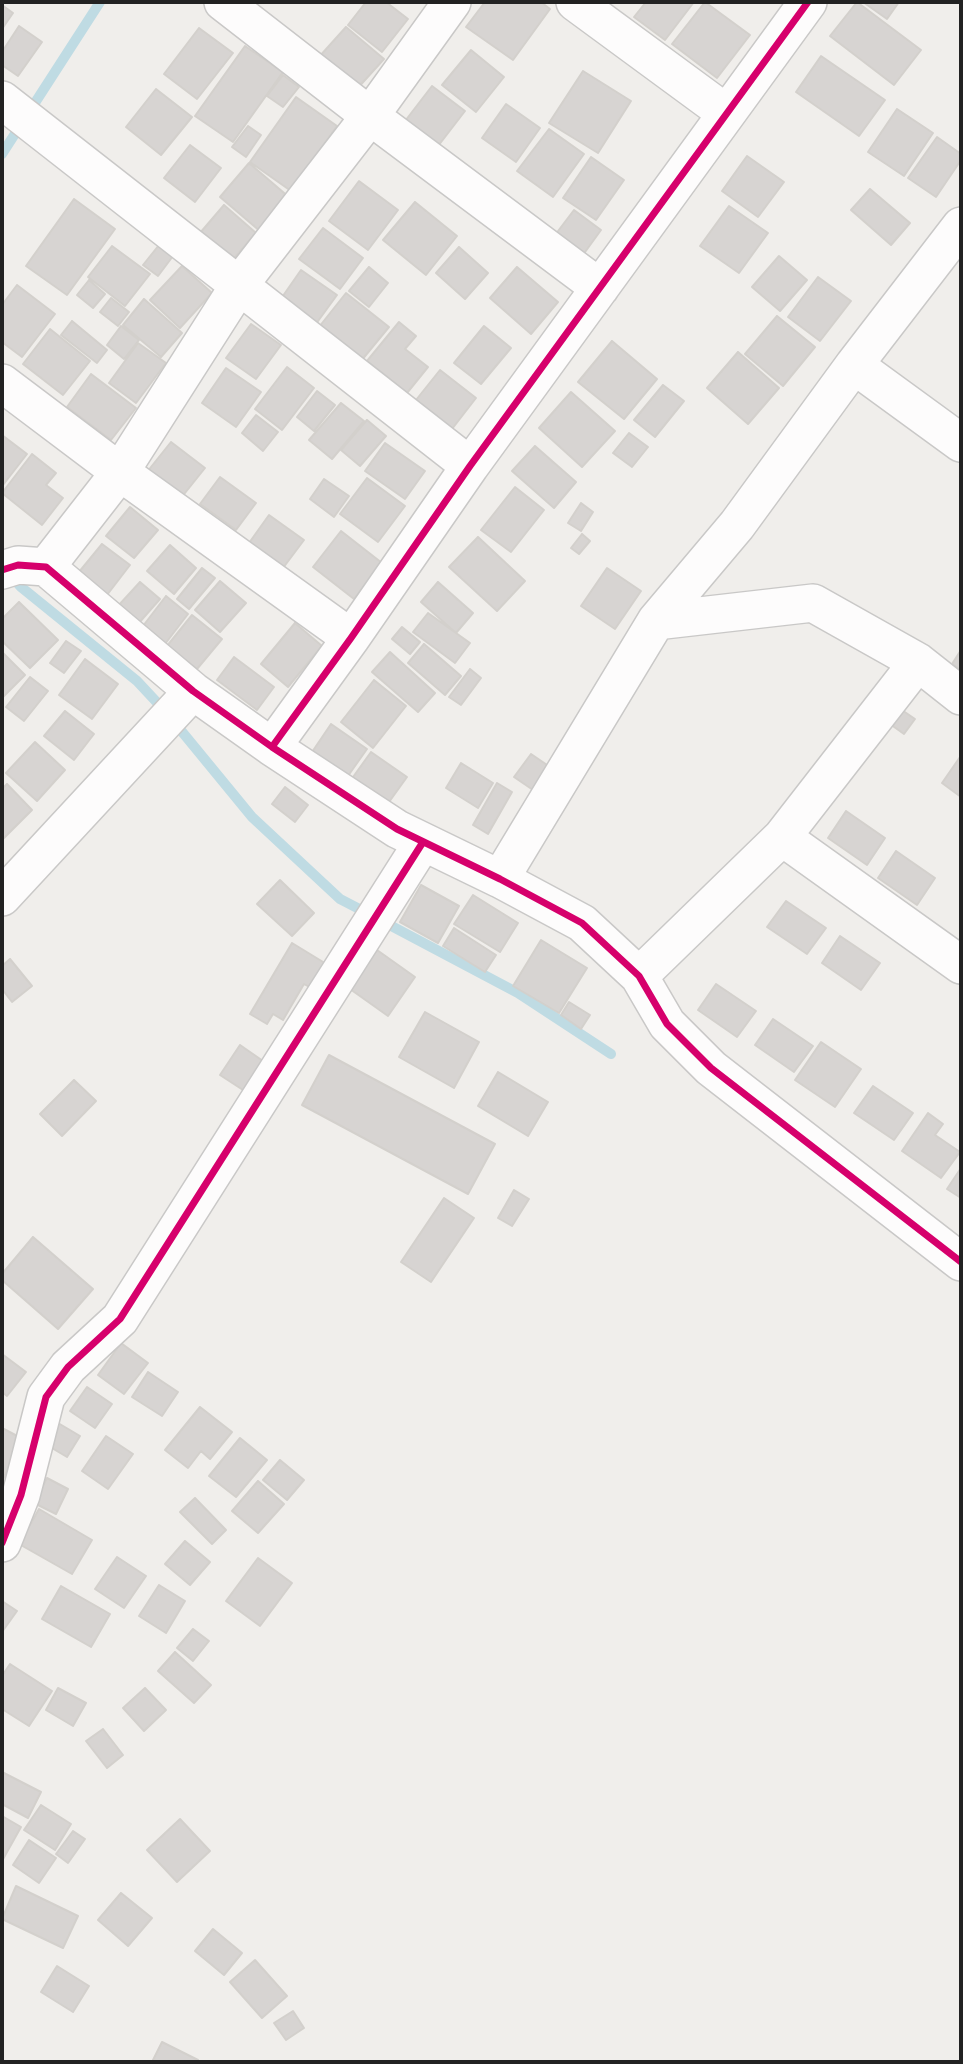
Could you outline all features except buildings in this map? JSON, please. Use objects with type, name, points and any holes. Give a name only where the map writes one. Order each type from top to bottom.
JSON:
[{"type":"street","points":[[223,2],[600,288]]},
{"type":"street","points":[[46,567],[120,472],[240,284],[370,116],[452,2]]},
{"type":"street","points":[[575,2],[726,113]]},
{"type":"street","points":[[272,747],[470,466],[808,2]]},
{"type":"street","points":[[2,100],[470,466]]},
{"type":"street","points":[[500,879],[656,621],[737,525],[853,365],[961,226]]},
{"type":"street","points":[[853,365],[961,443]]},
{"type":"street","points":[[2,383],[120,472],[351,638]]},
{"type":"street","points":[[2,570],[18,565],[46,567],[193,691],[272,747],[397,829],[582,923],[639,976],[667,1024],[711,1068],[961,1262]]},
{"type":"street","points":[[656,621],[813,603],[918,662],[961,696]]},
{"type":"street","points":[[639,976],[782,836],[918,662]]},
{"type":"street","points":[[2,897],[193,691]]},
{"type":"street","points":[[782,836],[961,965]]},
{"type":"street","points":[[2,1543],[21,1495],[46,1397],[68,1367],[120,1319],[423,842]]},
{"type":"waterway","points":[[2,154],[100,2]]},
{"type":"waterway","points":[[10,575],[21,587],[137,681],[164,710]]},
{"type":"waterway","points":[[174,722],[252,817],[340,899],[369,914]]},
{"type":"waterway","points":[[382,921],[518,993],[611,1054]]},
{"type":"cycle path","points":[[272,747],[470,466],[808,2]]},
{"type":"cycle path","points":[[2,570],[18,565],[46,567],[193,691],[272,747],[397,829],[582,923],[639,976],[667,1024],[711,1068],[961,1262]]},
{"type":"cycle path","points":[[2,1543],[21,1495],[46,1397],[68,1367],[120,1319],[423,842]]}]
